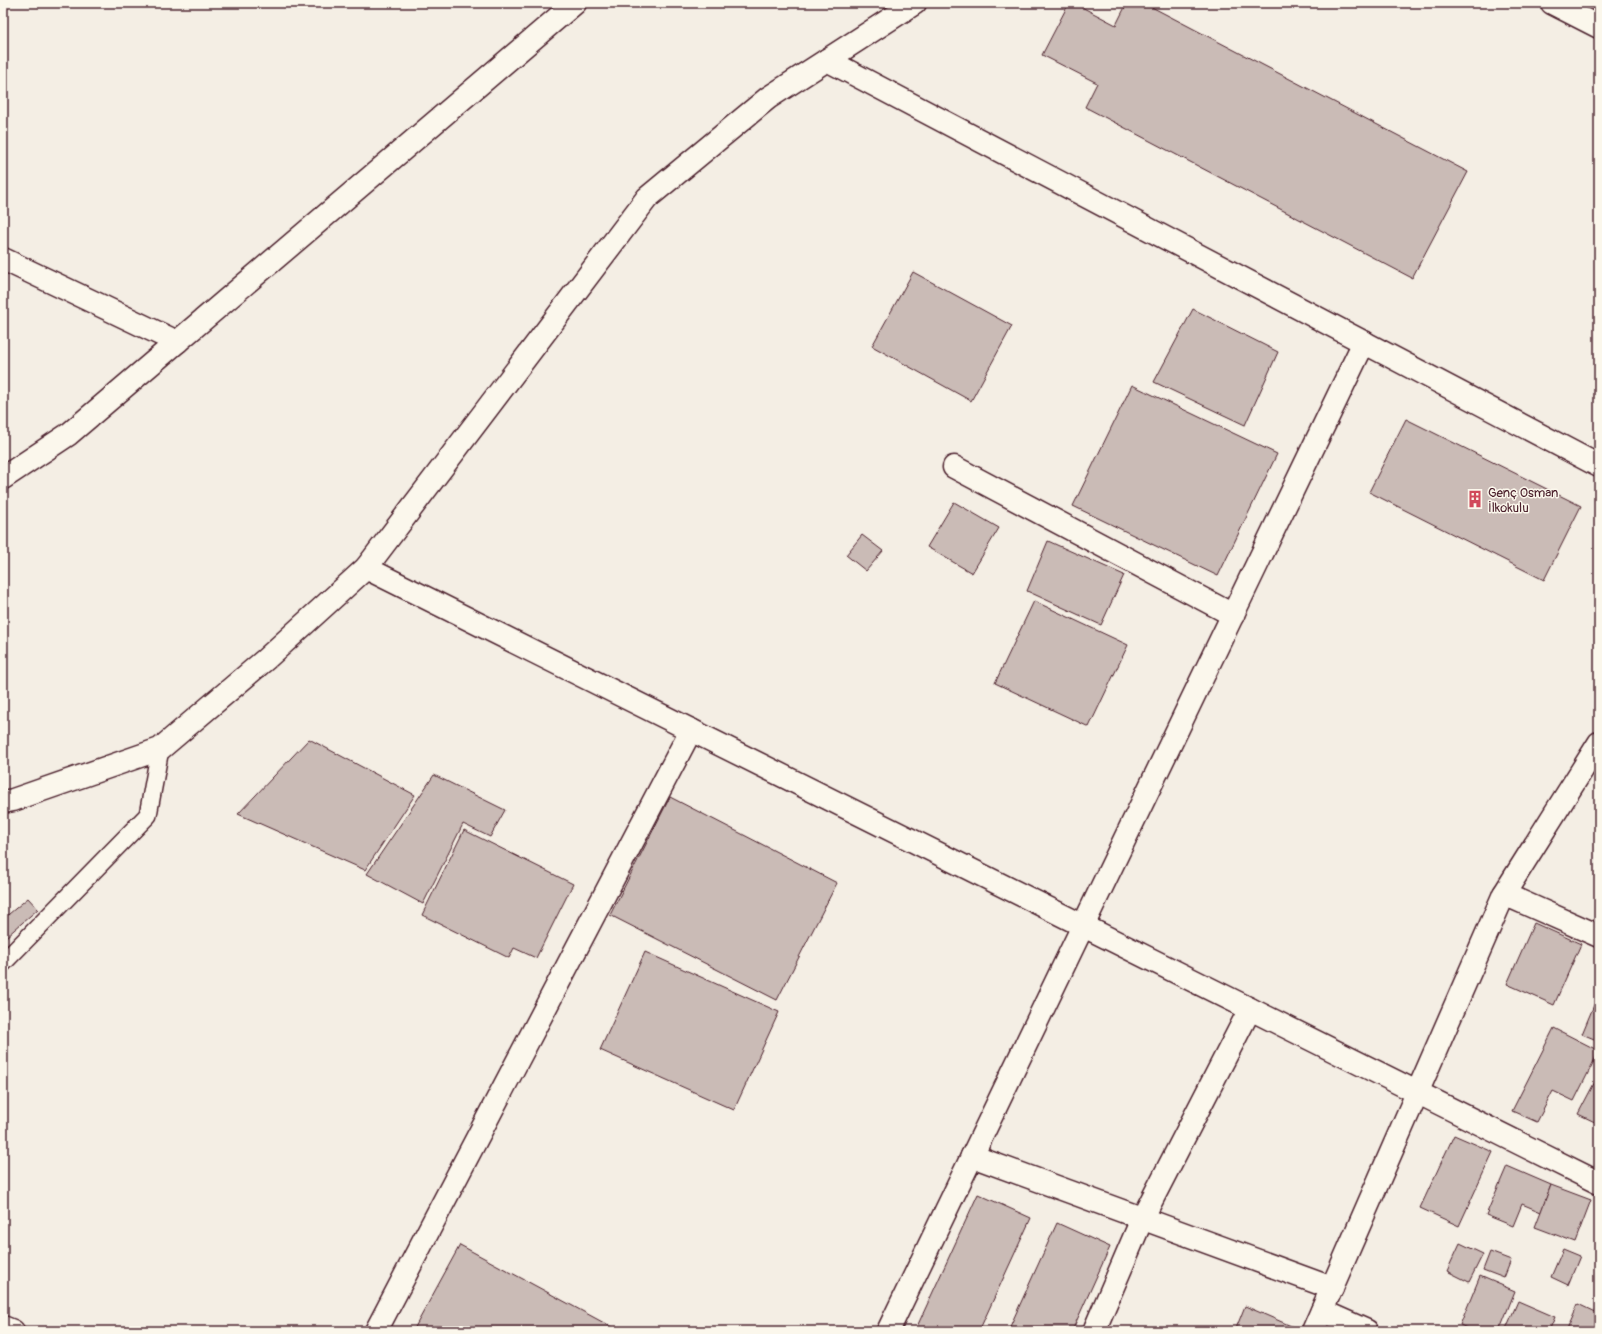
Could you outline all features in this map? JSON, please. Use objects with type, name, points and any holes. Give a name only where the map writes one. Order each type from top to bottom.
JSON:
[{"type":"street","points":[[3,478],[68,434],[575,3]]},
{"type":"street","points":[[3,802],[160,749],[266,659],[366,568],[647,198],[768,98],[915,3]]},
{"type":"street","points":[[1552,3],[1599,27]]},
{"type":"street","points":[[827,60],[1599,466]]},
{"type":"street","points":[[3,259],[177,342]]},
{"type":"street","points":[[888,1331],[1364,342]]},
{"type":"street","points":[[954,467],[1233,615]]},
{"type":"street","points":[[366,568],[1599,1183]]},
{"type":"street","points":[[376,1331],[691,730]]},
{"type":"street","points":[[1314,1331],[1419,1093],[1504,894],[1599,743]]},
{"type":"street","points":[[1504,894],[1599,936]]},
{"type":"street","points":[[1094,1331],[1142,1219],[1250,1009]]},
{"type":"street","points":[[972,1156],[1332,1288]]},
{"type":"street","points":[[1322,1311],[1367,1331]]},
{"type":"street","points":[[3,1327],[13,1331]]},
{"type":"lane","points":[[3,963],[148,815],[160,749]]},
{"type":"building","points":[[1069,3],[1074,3],[1116,25],[1127,3],[1144,3],[1468,172],[1412,278],[1085,107],[1097,83],[1042,55]]},
{"type":"building","points":[[913,272],[1012,326],[971,401],[872,346]]},
{"type":"building","points":[[1193,309],[1278,352],[1245,425],[1154,382]]},
{"type":"building","points":[[1132,385],[1277,454],[1218,576],[1073,506]]},
{"type":"building","name":"Genç Osman İlkokulu","points":[[1406,419],[1581,506],[1544,580],[1369,492]]},
{"type":"building","points":[[954,502],[999,528],[972,573],[927,547]]},
{"type":"building","points":[[862,535],[883,551],[866,571],[846,555]]},
{"type":"building","points":[[1048,541],[1124,575],[1101,625],[1027,591]]},
{"type":"building","points":[[1034,601],[1128,645],[1089,727],[995,683]]},
{"type":"building","points":[[309,739],[415,795],[365,870],[238,814]]},
{"type":"building","points":[[434,775],[505,810],[490,837],[463,824],[423,904],[367,874]]},
{"type":"building","points":[[670,797],[837,883],[777,1000],[610,915]]},
{"type":"building","points":[[464,830],[573,884],[536,958],[514,948],[509,958],[422,915]]},
{"type":"building","points":[[28,898],[38,909],[6,937],[3,933],[3,919]]},
{"type":"building","points":[[1534,923],[1581,944],[1554,1005],[1507,984]]},
{"type":"building","points":[[645,952],[779,1012],[734,1110],[600,1050]]},
{"type":"building","points":[[1599,993],[1599,1041],[1582,1034]]},
{"type":"building","points":[[1554,1028],[1599,1051],[1574,1101],[1553,1091],[1537,1122],[1512,1111]]},
{"type":"building","points":[[1599,1074],[1599,1124],[1578,1114]]},
{"type":"building","points":[[1454,1135],[1493,1152],[1459,1226],[1420,1208]]},
{"type":"building","points":[[1507,1166],[1551,1185],[1541,1212],[1522,1204],[1513,1226],[1486,1215]]},
{"type":"building","points":[[1551,1185],[1591,1200],[1575,1242],[1535,1227]]},
{"type":"building","points":[[978,1194],[1031,1218],[979,1331],[915,1331]]},
{"type":"building","points":[[1057,1223],[1110,1247],[1072,1331],[1008,1331]]},
{"type":"building","points":[[1460,1243],[1483,1254],[1469,1282],[1447,1271]]},
{"type":"building","points":[[460,1245],[619,1331],[413,1331]]},
{"type":"building","points":[[1563,1249],[1580,1256],[1568,1285],[1551,1277]]},
{"type":"building","points":[[1490,1252],[1511,1260],[1504,1278],[1483,1270]]},
{"type":"building","points":[[1480,1276],[1515,1291],[1499,1331],[1474,1331],[1460,1325]]},
{"type":"building","points":[[1518,1301],[1555,1317],[1549,1331],[1505,1331]]},
{"type":"building","points":[[1578,1304],[1599,1314],[1599,1331],[1566,1331]]},
{"type":"building","points":[[1245,1306],[1298,1329],[1297,1331],[1235,1331]]},
{"type":"place","name":"Genç Osman İlkokulu","points":[[1475,499]]}]
